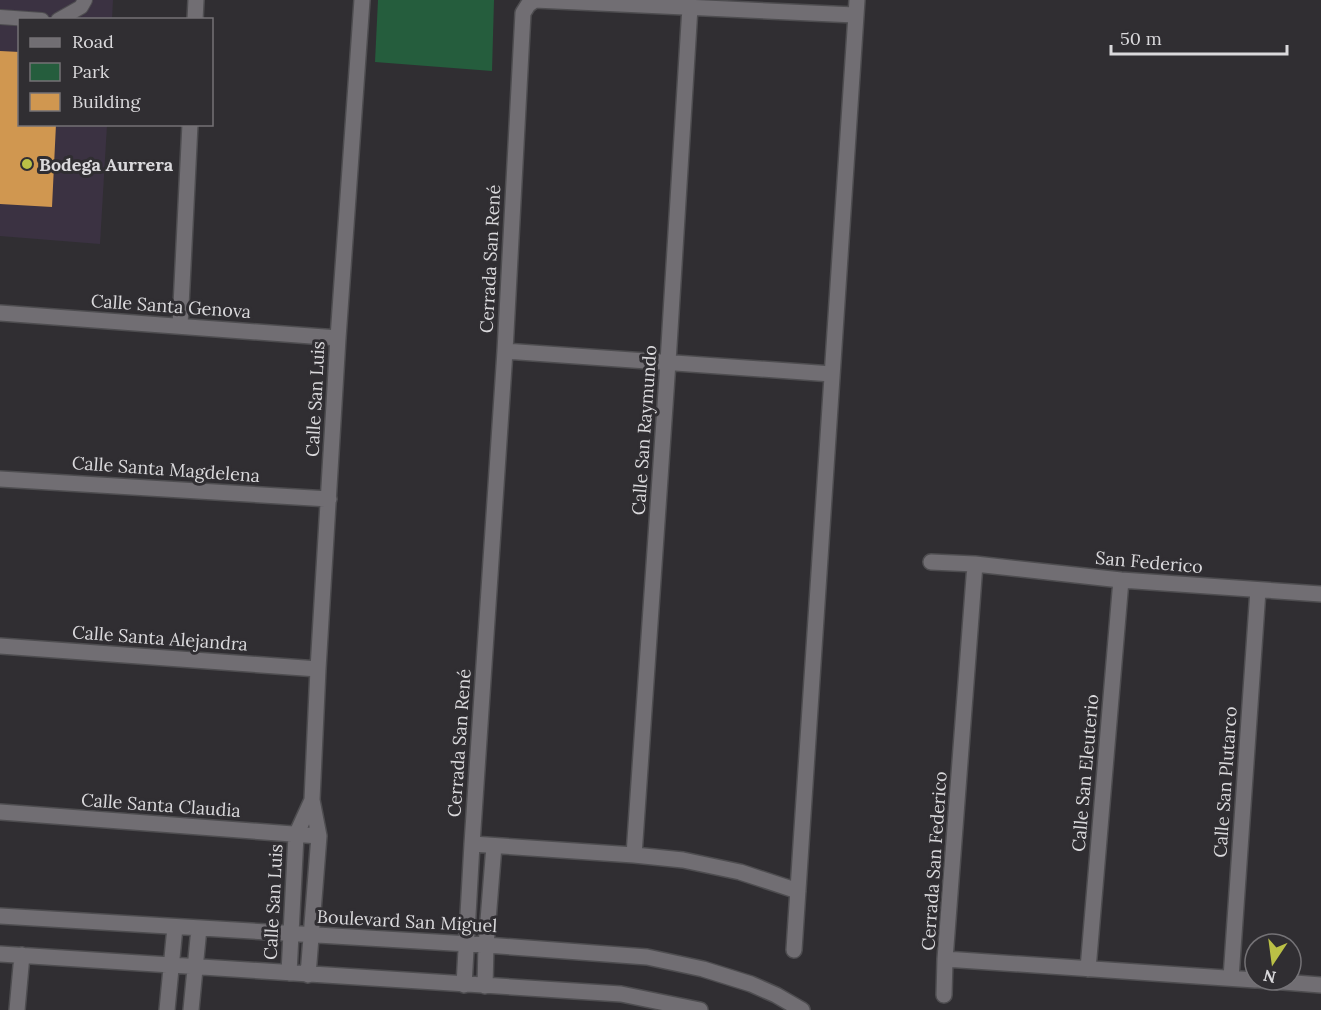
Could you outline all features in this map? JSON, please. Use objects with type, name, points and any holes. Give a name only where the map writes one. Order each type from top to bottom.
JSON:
[{"type":"street","points":[[195,18],[196,0]]},
{"type":"street","name":"Calle San Luis","points":[[308,975],[319,836],[312,800],[318,669],[362,0]]},
{"type":"street","name":"Cerrada San René","points":[[464,985],[505,351],[523,13],[525,2],[535,0],[690,7],[856,8],[794,950]]},
{"type":"street","name":"Calle San Raymundo","points":[[634,855],[690,7]]},
{"type":"street","points":[[180,326],[190,126]]},
{"type":"street","name":"Calle Santa Genova","points":[[0,312],[338,338]]},
{"type":"street","points":[[505,351],[832,374]]},
{"type":"street","name":"Calle Santa Magdelena","points":[[0,479],[329,499]]},
{"type":"street","name":"San Federico","points":[[931,562],[975,564],[1120,580],[1321,594]]},
{"type":"street","name":"Cerrada San Federico","points":[[975,564],[945,959],[1243,979]]},
{"type":"street","name":"Calle San Eleuterio","points":[[1088,969],[1120,580]]},
{"type":"street","name":"Calle San Plutarco","points":[[1231,978],[1258,590]]},
{"type":"street","name":"Calle Santa Alejandra","points":[[0,646],[318,669]]},
{"type":"street","name":"Calle San Luis","points":[[289,974],[296,835],[312,800]]},
{"type":"street","name":"Calle Santa Claudia","points":[[0,813],[319,836]]},
{"type":"street","points":[[472,844],[683,860],[740,872],[798,891]]},
{"type":"street","points":[[485,986],[494,846]]},
{"type":"street","name":"Boulevard San Miguel","points":[[0,916],[647,957],[703,969],[751,984],[802,1010]]},
{"type":"street","points":[[167,1010],[175,927]]},
{"type":"street","points":[[191,1010],[198,928]]},
{"type":"street","points":[[0,954],[621,994],[700,1010]]},
{"type":"street","points":[[17,1010],[22,956]]},
{"type":"street","points":[[944,995],[945,959]]},
{"type":"street","name":"Cerrada San Federico","points":[[1303,984],[1321,985]]},
{"type":"lane","points":[[62,18],[81,7],[85,0]]},
{"type":"lane","points":[[0,16],[21,18]]},
{"type":"shaded area","points":[[0,0],[113,0],[112,18],[18,18],[18,126],[107,126],[100,244],[0,236]]},
{"type":"green space","points":[[378,0],[494,0],[492,71],[375,62]]},
{"type":"building","name":"Bodega Aurrera","points":[[0,51],[18,52],[18,126],[56,126],[52,207],[0,204]]},
{"type":"place","name":"Bodega Aurrera","points":[[27,164]]}]
